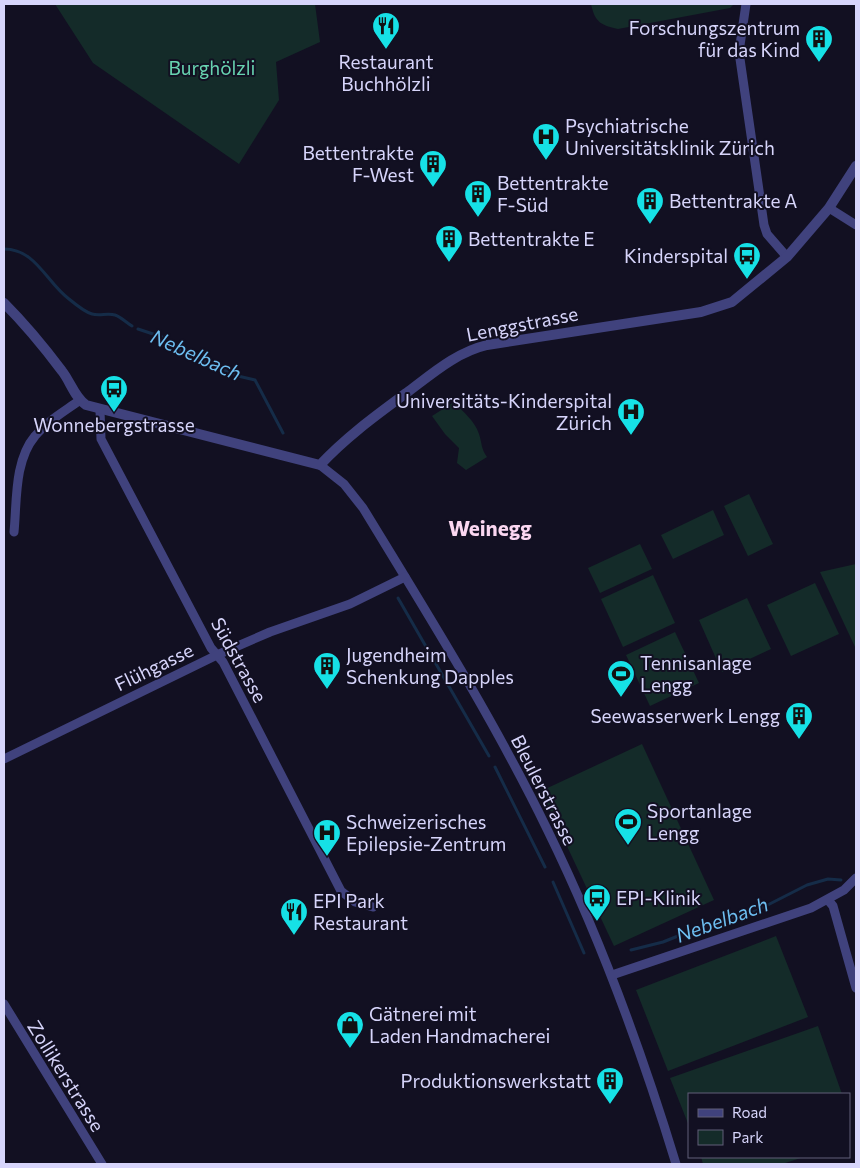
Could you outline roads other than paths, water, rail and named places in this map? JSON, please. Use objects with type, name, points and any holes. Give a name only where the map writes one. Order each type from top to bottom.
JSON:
[{"type":"street","points":[[746,4],[739,52],[764,225],[767,234],[787,257]]},
{"type":"street","name":"Lenggstrasse","points":[[320,465],[347,438],[440,369],[469,350],[487,345],[701,312],[720,307],[738,297],[787,257],[829,208],[856,166]]},
{"type":"street","points":[[829,208],[850,223],[856,224]]},
{"type":"street","points":[[4,304],[41,344],[70,382],[83,403],[100,410],[320,465]]},
{"type":"street","points":[[14,532],[21,465],[29,445],[43,428],[83,403]]},
{"type":"street","name":"Südstrasse","points":[[100,410],[101,439],[211,648],[223,662],[341,891],[356,902],[373,907]]},
{"type":"street","name":"Bleulerstrasse","points":[[320,465],[344,484],[363,508],[488,717],[547,830],[612,975],[676,1164]]},
{"type":"street","name":"Flühgasse","points":[[4,759],[217,655],[270,632],[350,604],[405,577]]},
{"type":"street","points":[[612,975],[810,908],[828,900],[856,878]]},
{"type":"street","points":[[828,900],[832,906],[856,988]]},
{"type":"street","name":"Zollikerstrasse","points":[[4,1004],[102,1164]]},
{"type":"waterway","name":"Nebelbach","points":[[4,249],[15,250],[33,260],[61,292],[83,310],[95,315],[115,315],[132,326]]},
{"type":"waterway","name":"Nebelbach","points":[[138,329],[162,337],[181,351],[238,376],[255,380],[283,433]]},
{"type":"waterway","name":"Nebelbach","points":[[398,598],[489,756]]},
{"type":"waterway","name":"Nebelbach","points":[[495,767],[545,867]]},
{"type":"waterway","name":"Nebelbach","points":[[631,950],[663,942],[713,922],[756,911],[807,885],[828,879],[841,880]]},
{"type":"waterway","name":"Nebelbach","points":[[553,882],[584,953]]},
{"type":"place","name":"Restaurant Buchhölzli","points":[[386,50]]},
{"type":"place","name":"Forschungszentrum für das Kind","points":[[819,63]]},
{"type":"place","name":"Psychiatrische Universitätsklinik Zürich","points":[[546,161]]},
{"type":"place","name":"Bettentrakte F-West","points":[[433,188]]},
{"type":"place","name":"Bettentrakte F-Süd","points":[[478,218]]},
{"type":"place","name":"Bettentrakte A","points":[[650,225]]},
{"type":"place","name":"Bettentrakte E","points":[[449,263]]},
{"type":"place","name":"Kinderspital","points":[[747,280]]},
{"type":"place","name":"Wonnebergstrasse","points":[[114,413]]},
{"type":"place","name":"Universitäts-Kinderspital Zürich","points":[[631,436]]},
{"type":"place","name":"Jugendheim Schenkung Dapples","points":[[327,690]]},
{"type":"place","name":"Tennisanlage Lengg","points":[[621,698]]},
{"type":"place","name":"Seewasserwerk Lengg","points":[[799,740]]},
{"type":"place","name":"Sportanlage Lengg","points":[[628,846]]},
{"type":"place","name":"Schweizerisches Epilepsie-Zentrum","points":[[327,857]]},
{"type":"place","name":"EPI-Klinik","points":[[597,922]]},
{"type":"place","name":"EPI Park Restaurant","points":[[294,936]]},
{"type":"place","name":"Gätnerei mit Laden Handmacherei","points":[[350,1049]]},
{"type":"place","name":"Produktionswerkstatt","points":[[610,1105]]},
{"type":"district","name":"Weinegg","points":[[490,529]]},
{"type":"park label","name":"Burghölzli","points":[[212,68]]}]
